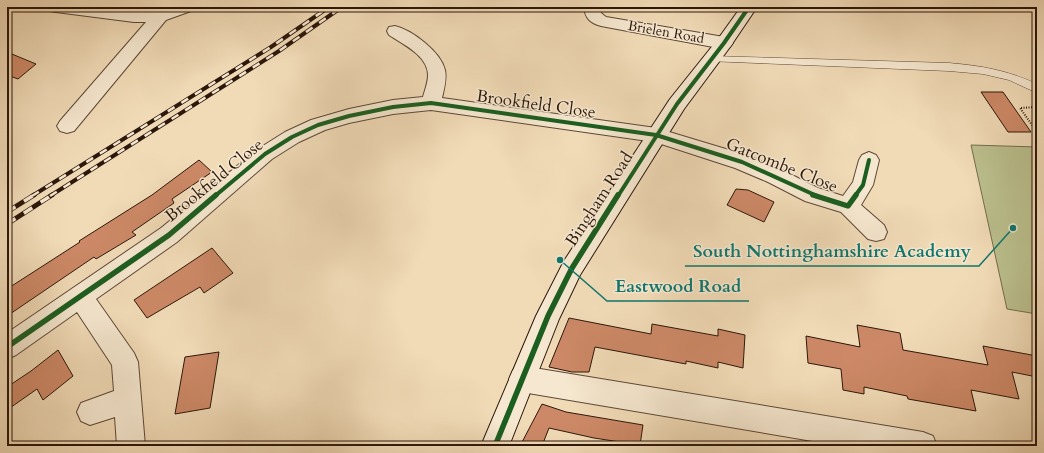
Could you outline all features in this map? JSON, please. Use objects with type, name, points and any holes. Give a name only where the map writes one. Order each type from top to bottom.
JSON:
[{"type":"street","points":[[56,7],[134,17],[160,16],[185,7]]},
{"type":"street","name":"Brielen Road","points":[[592,7],[593,14],[601,21],[718,51]]},
{"type":"street","name":"Bingham Road","points":[[495,446],[548,316],[572,268],[677,104],[718,51],[749,7]]},
{"type":"street","points":[[67,126],[160,16]]},
{"type":"street","points":[[395,31],[415,44],[435,64],[437,74],[431,103]]},
{"type":"street","name":"Brookfield Close","points":[[7,347],[81,297],[168,235],[265,154],[292,137],[318,125],[350,116],[393,107],[431,103],[656,135]]},
{"type":"street","name":"Gatcombe Close","points":[[656,135],[742,162],[775,176],[812,195],[848,206],[876,232]]},
{"type":"street","name":"Gatcombe Close","points":[[848,206],[863,185],[869,160]]},
{"type":"street","points":[[81,297],[125,362],[131,446]]},
{"type":"street","points":[[522,379],[923,446]]},
{"type":"street","points":[[90,412],[128,399]]},
{"type":"lane","points":[[718,51],[983,70],[1012,77],[1037,89]]},
{"type":"path","points":[[1037,107],[1020,108],[1037,132]]},
{"type":"green space","points":[[971,145],[1037,147],[1037,314],[1007,309]]},
{"type":"building","points":[[7,52],[36,64],[18,79],[7,75]]},
{"type":"building","points":[[981,92],[1003,92],[1031,132],[1008,132]]},
{"type":"building","points":[[199,160],[212,172],[172,199],[174,203],[132,232],[136,235],[96,259],[94,257],[7,316],[7,289],[152,195]]},
{"type":"building","points":[[736,189],[748,190],[774,202],[764,222],[727,205]]},
{"type":"building","points":[[212,248],[233,273],[204,293],[200,287],[147,318],[134,300]]},
{"type":"building","points":[[569,318],[651,334],[652,324],[718,336],[718,329],[745,335],[743,368],[718,362],[718,368],[686,361],[686,364],[595,347],[589,372],[572,372],[549,367]]},
{"type":"building","points":[[857,325],[900,333],[903,350],[988,365],[983,346],[1037,356],[1037,377],[1012,372],[1019,399],[971,390],[976,411],[908,399],[907,396],[864,387],[864,394],[843,390],[841,369],[808,363],[806,336],[860,347]]},
{"type":"building","points":[[58,350],[73,376],[43,400],[37,389],[7,410],[7,387]]},
{"type":"building","points":[[219,352],[210,408],[175,414],[185,357]]},
{"type":"building","points":[[542,404],[566,412],[643,425],[640,445],[594,438],[549,428],[542,446],[520,446]]},
{"type":"railway","points":[[32,196],[271,47],[329,7]]},
{"type":"railway","points":[[50,196],[279,51],[342,7]]},
{"type":"railway","points":[[7,212],[34,195]]},
{"type":"railway","points":[[7,224],[52,195]]},
{"type":"cycle path","points":[[495,446],[548,316],[572,268],[677,104],[724,43],[749,7]]},
{"type":"cycle path","points":[[7,347],[169,235],[265,154],[292,137],[318,125],[349,116],[393,107],[431,103],[656,135],[742,162],[775,176],[812,195],[848,206],[863,185],[869,160]]},
{"type":"place","name":"South Nottinghamshire Academy","points":[[1013,228]]},
{"type":"place","name":"Eastwood Road","points":[[560,260]]}]
